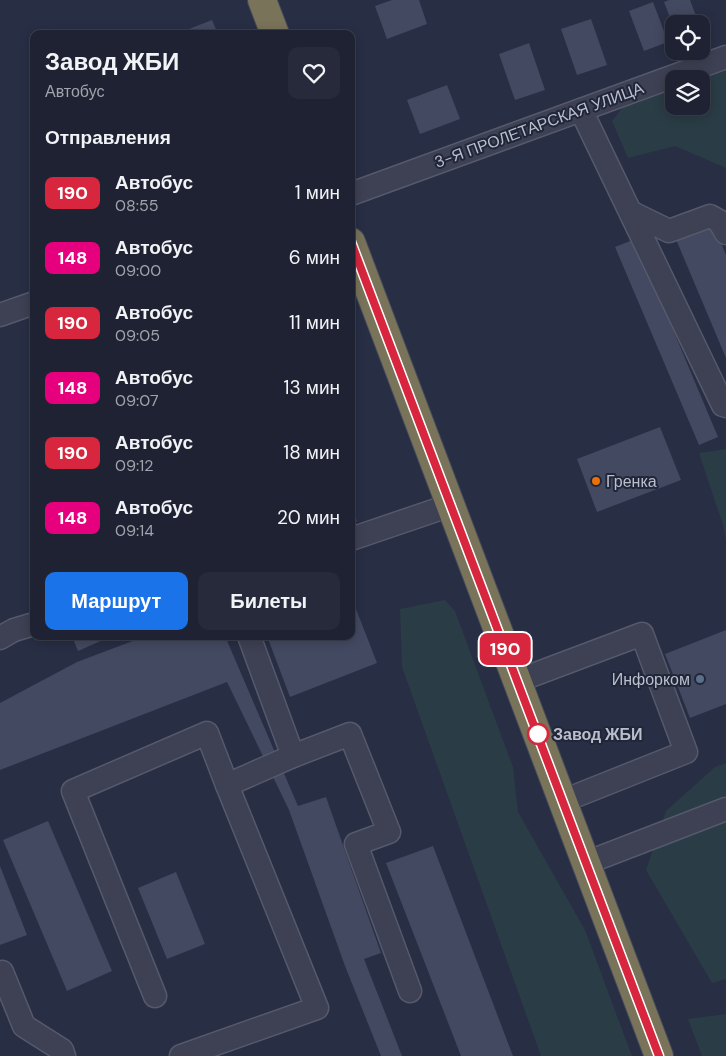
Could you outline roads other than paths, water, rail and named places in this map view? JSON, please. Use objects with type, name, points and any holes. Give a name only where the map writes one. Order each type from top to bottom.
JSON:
[{"type":"highway","points":[[262,0],[273,30]]},
{"type":"highway","points":[[355,253],[659,1056]]},
{"type":"street","name":"3-Я ПРОЛЕТАРСКАЯ УЛИЦА","points":[[355,193],[726,57]]},
{"type":"street","points":[[581,110],[723,405],[726,406]]},
{"type":"street","points":[[632,213],[669,231],[710,216],[719,221],[726,233]]},
{"type":"street","points":[[0,315],[30,304]]},
{"type":"street","points":[[355,539],[451,505]]},
{"type":"street","points":[[0,638],[14,630],[30,625]]},
{"type":"street","points":[[517,680],[642,634],[686,752],[563,801]]},
{"type":"street","points":[[250,640],[292,756]]},
{"type":"street","points":[[155,996],[73,791],[207,733],[317,1008],[181,1056]]},
{"type":"street","points":[[227,785],[292,756],[350,734],[390,832],[356,844],[410,991]]},
{"type":"street","points":[[586,862],[726,809]]},
{"type":"street","points":[[2,972],[24,1026],[62,1050],[64,1056]]},
{"type":"place","name":"Гренка","points":[[596,481]]},
{"type":"place","name":"Инфорком","points":[[700,679]]},
{"type":"place","name":"Завод ЖБИ","points":[[538,734]]}]
